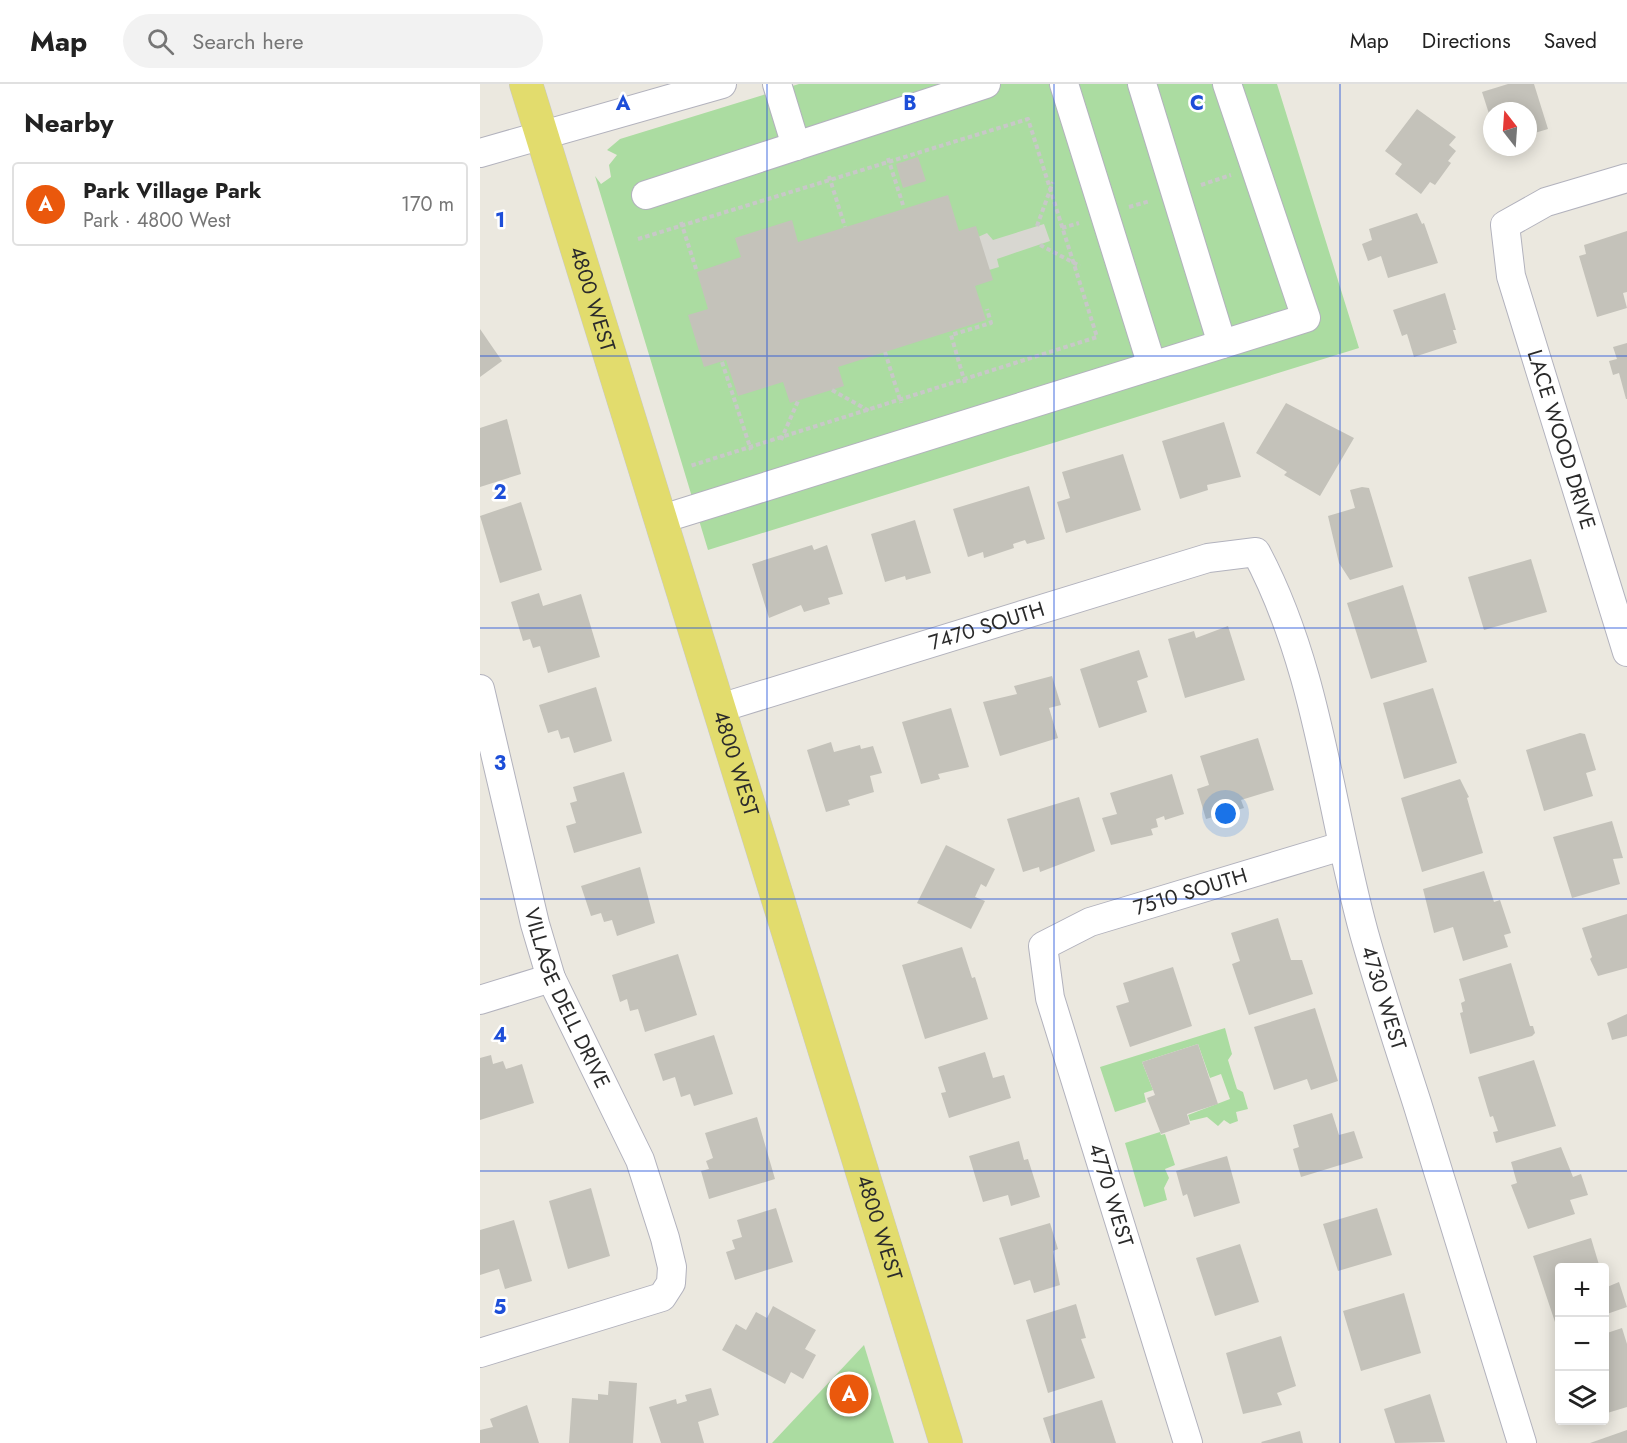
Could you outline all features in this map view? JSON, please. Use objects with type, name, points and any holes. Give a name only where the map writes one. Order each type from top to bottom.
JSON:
[{"type":"main road","name":"4800 WEST","points":[[526,84],[946,1443]]},
{"type":"street","points":[[480,153],[722,84]]},
{"type":"street","points":[[777,84],[796,146]]},
{"type":"street","points":[[646,195],[986,84]]},
{"type":"street","points":[[1064,84],[1152,366]]},
{"type":"street","points":[[1142,84],[1222,344]]},
{"type":"street","points":[[662,519],[1306,318],[1227,84]]},
{"type":"street","name":"LACE WOOD DRIVE","points":[[1627,178],[1546,202],[1505,225],[1511,276],[1627,652]]},
{"type":"street","name":"7470 SOUTH","points":[[720,708],[1208,558],[1256,552]]},
{"type":"street","name":"4730 WEST","points":[[1256,552],[1277,592],[1312,703],[1328,765],[1342,846],[1364,934],[1522,1443]]},
{"type":"street","name":"VILLAGE DELL DRIVE","points":[[480,689],[535,924],[551,978],[640,1160],[672,1267],[671,1282],[662,1297],[480,1353]]},
{"type":"street","name":"7510 SOUTH","points":[[1043,946],[1090,922],[1342,846]]},
{"type":"street","name":"4770 WEST","points":[[1043,946],[1050,998],[1188,1443]]},
{"type":"street","points":[[480,1000],[551,978]]},
{"type":"path","points":[[638,239],[829,178],[1028,119],[1097,337],[965,381],[690,466]]},
{"type":"path","points":[[889,160],[903,204]]},
{"type":"path","points":[[829,178],[845,227]]},
{"type":"path","points":[[1037,226],[1053,182]]},
{"type":"path","points":[[682,224],[697,272]]},
{"type":"path","points":[[1040,245],[1080,266]]},
{"type":"path","points":[[965,381],[951,335],[991,323],[987,309]]},
{"type":"path","points":[[885,352],[901,401]]},
{"type":"path","points":[[722,362],[751,448]]},
{"type":"path","points":[[832,390],[869,411]]},
{"type":"path","points":[[782,438],[798,400]]},
{"type":"green space","points":[[799,84],[1277,84],[1359,348],[708,550],[595,176],[601,184],[611,177],[609,165],[617,155],[607,150],[620,139]]},
{"type":"green space","points":[[1225,1028],[1232,1054],[1228,1060],[1237,1089],[1243,1092],[1248,1109],[1236,1112],[1238,1121],[1230,1124],[1224,1120],[1218,1126],[1207,1117],[1190,1121],[1188,1115],[1230,1099],[1221,1074],[1210,1078],[1198,1044],[1142,1062],[1153,1090],[1144,1093],[1146,1102],[1115,1112],[1100,1067]]},
{"type":"green space","points":[[1160,1132],[1161,1135],[1165,1134],[1175,1165],[1165,1169],[1169,1178],[1164,1188],[1167,1200],[1144,1207],[1125,1143]]},
{"type":"green space","points":[[864,1345],[894,1443],[772,1443]]},
{"type":"shaded area","points":[[1044,224],[1050,241],[997,259],[999,267],[989,270],[978,237],[987,233],[993,240]]},
{"type":"building","points":[[1508,84],[1534,84],[1548,129],[1537,132],[1537,102],[1485,102],[1482,92]]},
{"type":"building","points":[[1417,109],[1456,137],[1449,145],[1456,151],[1448,161],[1451,163],[1435,185],[1430,182],[1421,194],[1395,174],[1402,164],[1385,151]]},
{"type":"building","points":[[918,157],[926,181],[903,188],[896,164]]},
{"type":"building","points":[[948,195],[959,231],[976,226],[993,280],[975,286],[986,320],[838,367],[844,386],[790,403],[783,382],[738,396],[726,360],[704,367],[688,315],[708,309],[697,272],[741,257],[735,238],[792,220],[798,242]]},
{"type":"building","points":[[1417,213],[1422,224],[1424,223],[1438,263],[1388,278],[1381,256],[1368,261],[1362,244],[1372,240],[1369,229]]},
{"type":"building","points":[[1627,231],[1627,292],[1623,293],[1627,308],[1597,317],[1579,256],[1586,254],[1584,245]]},
{"type":"building","points":[[1445,293],[1456,330],[1453,330],[1457,343],[1414,357],[1407,334],[1402,336],[1393,310]]},
{"type":"building","points":[[480,329],[502,361],[480,377]]},
{"type":"building","points":[[1627,343],[1626,399],[1619,373],[1613,375],[1609,361],[1617,359],[1613,347]]},
{"type":"building","points":[[1286,403],[1354,438],[1320,496],[1284,475],[1287,472],[1256,453]]},
{"type":"building","points":[[507,419],[521,474],[480,487],[480,428]]},
{"type":"building","points":[[1224,422],[1241,477],[1207,485],[1208,490],[1180,499],[1162,441]]},
{"type":"building","points":[[1123,454],[1141,510],[1066,533],[1057,502],[1070,498],[1062,472]]},
{"type":"building","points":[[1029,486],[1045,539],[1027,544],[1025,540],[1013,544],[1014,548],[984,558],[983,552],[968,557],[953,509]]},
{"type":"building","points":[[1369,488],[1393,567],[1350,580],[1339,563],[1328,516],[1355,508],[1350,490]]},
{"type":"building","points":[[521,502],[542,570],[500,583],[480,516]]},
{"type":"building","points":[[915,520],[931,573],[906,580],[905,576],[885,582],[871,534]]},
{"type":"building","points":[[812,545],[814,550],[827,545],[843,594],[828,598],[830,604],[804,612],[801,605],[769,618],[752,564]]},
{"type":"building","points":[[1531,559],[1547,612],[1484,630],[1468,577]]},
{"type":"building","points":[[1403,585],[1427,662],[1371,679],[1347,603]]},
{"type":"building","points":[[539,593],[543,606],[581,594],[600,657],[548,673],[540,646],[533,648],[530,639],[523,641],[511,602]]},
{"type":"building","points":[[1228,626],[1245,680],[1185,698],[1168,639],[1194,631],[1196,638]]},
{"type":"building","points":[[1139,650],[1148,677],[1137,681],[1147,712],[1099,728],[1080,669]]},
{"type":"building","points":[[1052,676],[1061,705],[1049,708],[1058,738],[1000,756],[983,702],[1017,694],[1014,686]]},
{"type":"building","points":[[596,687],[612,741],[574,753],[569,737],[561,739],[558,730],[548,733],[539,705]]},
{"type":"building","points":[[1433,688],[1457,763],[1404,779],[1383,703]]},
{"type":"building","points":[[951,708],[969,767],[938,774],[940,779],[921,784],[902,722]]},
{"type":"building","points":[[1580,733],[1585,734],[1596,770],[1586,773],[1593,796],[1544,811],[1526,750]]},
{"type":"building","points":[[1258,738],[1274,790],[1241,800],[1244,808],[1206,819],[1197,789],[1209,785],[1200,756]]},
{"type":"building","points":[[831,742],[834,752],[860,745],[861,749],[873,746],[882,773],[870,776],[874,792],[848,800],[850,805],[826,812],[807,750]]},
{"type":"building","points":[[624,772],[642,833],[574,853],[566,826],[576,823],[570,803],[577,801],[573,787]]},
{"type":"building","points":[[1172,774],[1184,814],[1165,820],[1164,816],[1156,819],[1158,827],[1151,829],[1153,835],[1111,845],[1102,818],[1117,814],[1110,793]]},
{"type":"building","points":[[1460,779],[1469,797],[1467,798],[1483,853],[1422,872],[1401,798]]},
{"type":"building","points":[[1079,797],[1095,851],[1040,872],[1039,867],[1023,872],[1007,819]]},
{"type":"building","points":[[1612,821],[1623,858],[1613,859],[1620,884],[1572,898],[1553,837]]},
{"type":"building","points":[[946,845],[995,869],[986,887],[981,884],[975,897],[985,901],[971,929],[917,903]]},
{"type":"building","points":[[640,867],[655,923],[617,936],[612,920],[604,922],[601,913],[591,916],[581,886]]},
{"type":"building","points":[[1484,871],[1494,902],[1500,900],[1511,933],[1504,935],[1508,947],[1463,961],[1453,927],[1434,933],[1423,889]]},
{"type":"building","points":[[1627,914],[1627,968],[1598,976],[1590,959],[1592,957],[1582,928]]},
{"type":"building","points":[[1278,918],[1291,960],[1302,960],[1313,994],[1249,1015],[1232,964],[1240,961],[1231,933]]},
{"type":"building","points":[[962,947],[972,978],[975,977],[988,1019],[925,1039],[902,965]]},
{"type":"building","points":[[678,954],[697,1015],[645,1032],[638,1009],[630,1011],[627,999],[620,1002],[612,975]]},
{"type":"building","points":[[1511,963],[1530,1026],[1533,1026],[1535,1033],[1532,1036],[1470,1054],[1460,1013],[1463,1012],[1461,1003],[1465,1001],[1459,979]]},
{"type":"building","points":[[1173,967],[1192,1026],[1130,1047],[1116,1006],[1129,1002],[1123,983]]},
{"type":"building","points":[[1315,1008],[1338,1081],[1311,1090],[1307,1079],[1274,1090],[1254,1027]]},
{"type":"building","points":[[1627,1014],[1627,1036],[1612,1040],[1607,1023]]},
{"type":"building","points":[[714,1035],[733,1094],[694,1106],[690,1094],[681,1097],[675,1077],[663,1081],[654,1054]]},
{"type":"building","points":[[1198,1044],[1218,1104],[1187,1114],[1190,1124],[1161,1134],[1147,1098],[1155,1095],[1142,1062]]},
{"type":"building","points":[[985,1052],[993,1078],[1004,1075],[1011,1098],[949,1118],[941,1093],[946,1092],[938,1067]]},
{"type":"building","points":[[491,1055],[493,1064],[503,1061],[506,1069],[522,1064],[534,1103],[480,1120],[480,1058]]},
{"type":"building","points":[[1534,1060],[1556,1126],[1496,1143],[1493,1132],[1498,1131],[1493,1116],[1490,1117],[1478,1077]]},
{"type":"building","points":[[1332,1113],[1339,1135],[1354,1131],[1363,1158],[1301,1177],[1293,1149],[1299,1147],[1293,1125]]},
{"type":"building","points":[[757,1117],[775,1179],[709,1199],[701,1171],[709,1169],[706,1161],[713,1158],[705,1133]]},
{"type":"building","points":[[1019,1141],[1024,1160],[1028,1159],[1040,1197],[1011,1206],[1008,1195],[983,1202],[969,1156]]},
{"type":"building","points":[[1561,1147],[1573,1177],[1581,1174],[1588,1195],[1570,1200],[1575,1214],[1528,1229],[1511,1185],[1517,1183],[1511,1162]]},
{"type":"building","points":[[1227,1156],[1240,1203],[1194,1217],[1187,1194],[1183,1196],[1176,1171]]},
{"type":"building","points":[[591,1188],[610,1256],[568,1269],[549,1201]]},
{"type":"building","points":[[776,1208],[793,1262],[735,1280],[726,1252],[735,1249],[732,1240],[742,1237],[737,1220]]},
{"type":"building","points":[[1377,1208],[1392,1255],[1338,1271],[1323,1224]]},
{"type":"building","points":[[514,1220],[532,1281],[505,1289],[499,1269],[480,1275],[480,1230]]},
{"type":"building","points":[[1050,1223],[1058,1249],[1053,1251],[1060,1285],[1034,1293],[1030,1280],[1014,1285],[999,1238]]},
{"type":"building","points":[[1591,1238],[1598,1263],[1555,1263],[1555,1322],[1533,1256]]},
{"type":"building","points":[[1240,1244],[1259,1302],[1215,1316],[1196,1258]]},
{"type":"building","points":[[1619,1282],[1627,1307],[1609,1313],[1609,1286]]},
{"type":"building","points":[[1404,1293],[1421,1353],[1361,1371],[1343,1311]]},
{"type":"building","points":[[1076,1304],[1086,1338],[1081,1339],[1095,1378],[1048,1393],[1026,1320]]},
{"type":"building","points":[[773,1306],[816,1330],[805,1349],[816,1355],[803,1379],[791,1372],[785,1384],[722,1350],[736,1324],[746,1330],[756,1312],[767,1318]]},
{"type":"building","points":[[1622,1328],[1627,1344],[1627,1407],[1609,1412],[1609,1371],[1609,1332]]},
{"type":"building","points":[[1281,1336],[1296,1386],[1277,1393],[1282,1405],[1243,1414],[1226,1353]]},
{"type":"building","points":[[609,1381],[637,1383],[633,1443],[569,1443],[572,1398],[598,1400],[598,1394],[608,1395]]},
{"type":"building","points":[[711,1388],[719,1415],[698,1422],[704,1443],[661,1443],[649,1407],[676,1399],[677,1404],[687,1401],[685,1395]]},
{"type":"building","points":[[1430,1394],[1445,1442],[1395,1443],[1384,1409]]},
{"type":"building","points":[[1102,1400],[1116,1443],[1051,1443],[1043,1418]]},
{"type":"building","points":[[527,1405],[539,1443],[480,1443],[480,1430],[493,1427],[490,1419]]},
{"type":"building","points":[[1627,1430],[1627,1443],[1590,1443]]},
{"type":"building","points":[[1300,1431],[1303,1443],[1261,1442]]},
{"type":"place","name":"Park Village Park","points":[[849,1394]]}]
